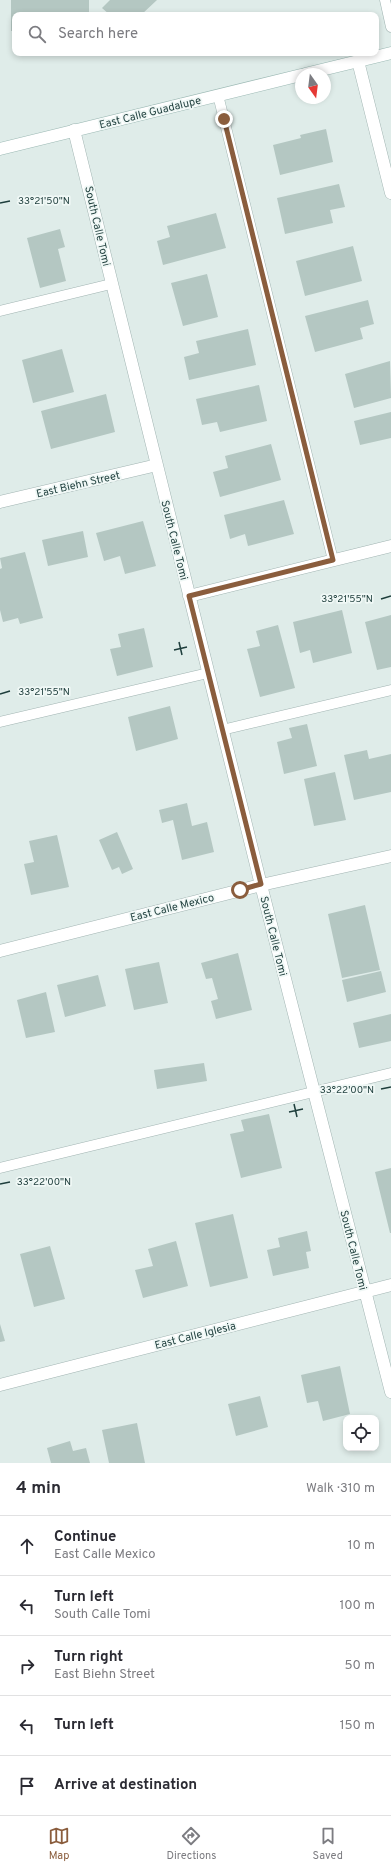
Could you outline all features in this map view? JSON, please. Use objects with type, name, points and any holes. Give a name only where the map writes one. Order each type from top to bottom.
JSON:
[{"type":"street","points":[[379,56],[391,53]]},
{"type":"street","points":[[329,68],[379,56]]},
{"type":"street","points":[[358,61],[391,193]]},
{"type":"street","name":"East Calle Guadalupe","points":[[0,149],[295,76]]},
{"type":"street","name":"South Calle Tomi","points":[[74,130],[222,730],[391,1392]]},
{"type":"street","name":"East Biehn Street","points":[[0,502],[157,465]]},
{"type":"street","points":[[189,596],[391,546]]},
{"type":"street","name":"East Calle Mexico","points":[[0,950],[261,884],[391,856]]},
{"type":"street","name":"East Calle Iglesia","points":[[0,1385],[391,1285]]},
{"type":"lane","points":[[385,0],[391,27]]},
{"type":"lane","points":[[218,95],[333,560]]},
{"type":"lane","points":[[0,312],[111,284]]},
{"type":"lane","points":[[0,722],[208,673]]},
{"type":"lane","points":[[222,730],[391,690]]},
{"type":"lane","points":[[0,1168],[391,1073]]},
{"type":"building","points":[[11,0],[89,0],[89,12],[12,12],[11,31]]},
{"type":"building","points":[[110,0],[157,0],[144,12],[107,12],[102,8]]},
{"type":"building","points":[[326,129],[333,162],[280,175],[273,145],[301,138],[300,135]]},
{"type":"building","points":[[339,184],[345,207],[330,210],[333,223],[285,234],[277,198]]},
{"type":"building","points":[[216,213],[226,248],[163,265],[157,241],[170,237],[167,226]]},
{"type":"building","points":[[60,229],[65,247],[58,249],[66,281],[40,288],[27,238]]},
{"type":"building","points":[[353,246],[362,281],[305,296],[296,261]]},
{"type":"building","points":[[207,274],[218,317],[183,326],[171,283]]},
{"type":"building","points":[[368,300],[374,324],[360,328],[363,339],[315,352],[305,316]]},
{"type":"building","points":[[248,329],[256,365],[189,380],[184,357],[199,353],[196,341]]},
{"type":"building","points":[[62,349],[74,392],[33,403],[22,360]]},
{"type":"building","points":[[390,361],[391,398],[354,408],[345,374]]},
{"type":"building","points":[[259,385],[267,421],[220,432],[217,422],[202,425],[196,399]]},
{"type":"building","points":[[106,394],[115,432],[51,449],[41,411]]},
{"type":"building","points":[[391,412],[391,438],[360,445],[354,421]]},
{"type":"building","points":[[271,444],[281,480],[220,497],[213,472],[228,468],[225,456]]},
{"type":"building","points":[[284,500],[294,534],[248,546],[245,534],[230,539],[224,515]]},
{"type":"building","points":[[143,521],[156,566],[125,574],[120,556],[104,561],[96,533]]},
{"type":"building","points":[[83,531],[88,557],[48,566],[42,540]]},
{"type":"building","points":[[25,552],[43,618],[20,624],[18,618],[3,622],[0,610],[0,569],[2,568],[0,558]]},
{"type":"building","points":[[342,610],[352,653],[313,663],[310,650],[300,653],[293,622]]},
{"type":"building","points":[[391,615],[391,667],[377,670],[365,622]]},
{"type":"building","points":[[278,625],[295,688],[260,697],[247,649],[260,646],[256,631]]},
{"type":"building","points":[[144,628],[153,667],[117,676],[110,649],[121,647],[118,634]]},
{"type":"building","points":[[170,706],[178,739],[136,751],[128,717]]},
{"type":"building","points":[[307,724],[317,766],[284,774],[277,742],[292,738],[289,728]]},
{"type":"building","points":[[367,750],[369,759],[391,754],[391,792],[354,800],[344,755]]},
{"type":"building","points":[[335,772],[346,820],[314,826],[304,779]]},
{"type":"building","points":[[187,803],[192,826],[207,822],[214,852],[182,860],[173,820],[162,823],[159,810]]},
{"type":"building","points":[[117,832],[133,869],[122,874],[119,867],[112,870],[99,840]]},
{"type":"building","points":[[57,835],[69,887],[31,895],[24,864],[34,862],[29,841]]},
{"type":"building","points":[[365,905],[380,970],[342,978],[328,914]]},
{"type":"building","points":[[238,953],[252,1010],[216,1019],[211,1001],[218,999],[212,978],[206,979],[201,963]]},
{"type":"building","points":[[159,962],[168,1003],[134,1010],[125,969]]},
{"type":"building","points":[[381,971],[386,992],[347,1002],[342,980]]},
{"type":"building","points":[[98,975],[106,1006],[65,1017],[57,985]]},
{"type":"building","points":[[46,992],[55,1032],[26,1038],[17,1000]]},
{"type":"building","points":[[391,1014],[391,1041],[359,1048],[353,1023]]},
{"type":"building","points":[[204,1063],[207,1081],[157,1089],[154,1070]]},
{"type":"building","points":[[269,1114],[282,1168],[241,1178],[230,1134],[244,1131],[241,1120]]},
{"type":"building","points":[[391,1168],[391,1233],[390,1233],[375,1172]]},
{"type":"building","points":[[233,1214],[248,1278],[210,1287],[195,1223]]},
{"type":"building","points":[[307,1231],[311,1251],[306,1252],[309,1268],[273,1276],[267,1250],[280,1247],[278,1238]]},
{"type":"building","points":[[176,1241],[188,1286],[143,1298],[135,1270],[153,1266],[148,1249]]},
{"type":"building","points":[[50,1246],[65,1299],[34,1307],[20,1254]]},
{"type":"building","points":[[0,1324],[5,1341],[0,1342]]},
{"type":"building","points":[[340,1366],[350,1414],[323,1421],[318,1401],[307,1403],[301,1375]]},
{"type":"building","points":[[260,1396],[268,1427],[236,1436],[228,1404]]},
{"type":"building","points":[[137,1423],[145,1463],[109,1463],[102,1430]]},
{"type":"building","points":[[70,1441],[73,1451],[86,1448],[90,1463],[51,1463],[47,1448]]},
{"type":"route","points":[[224,119],[333,560],[189,596],[261,884],[240,890]]}]
